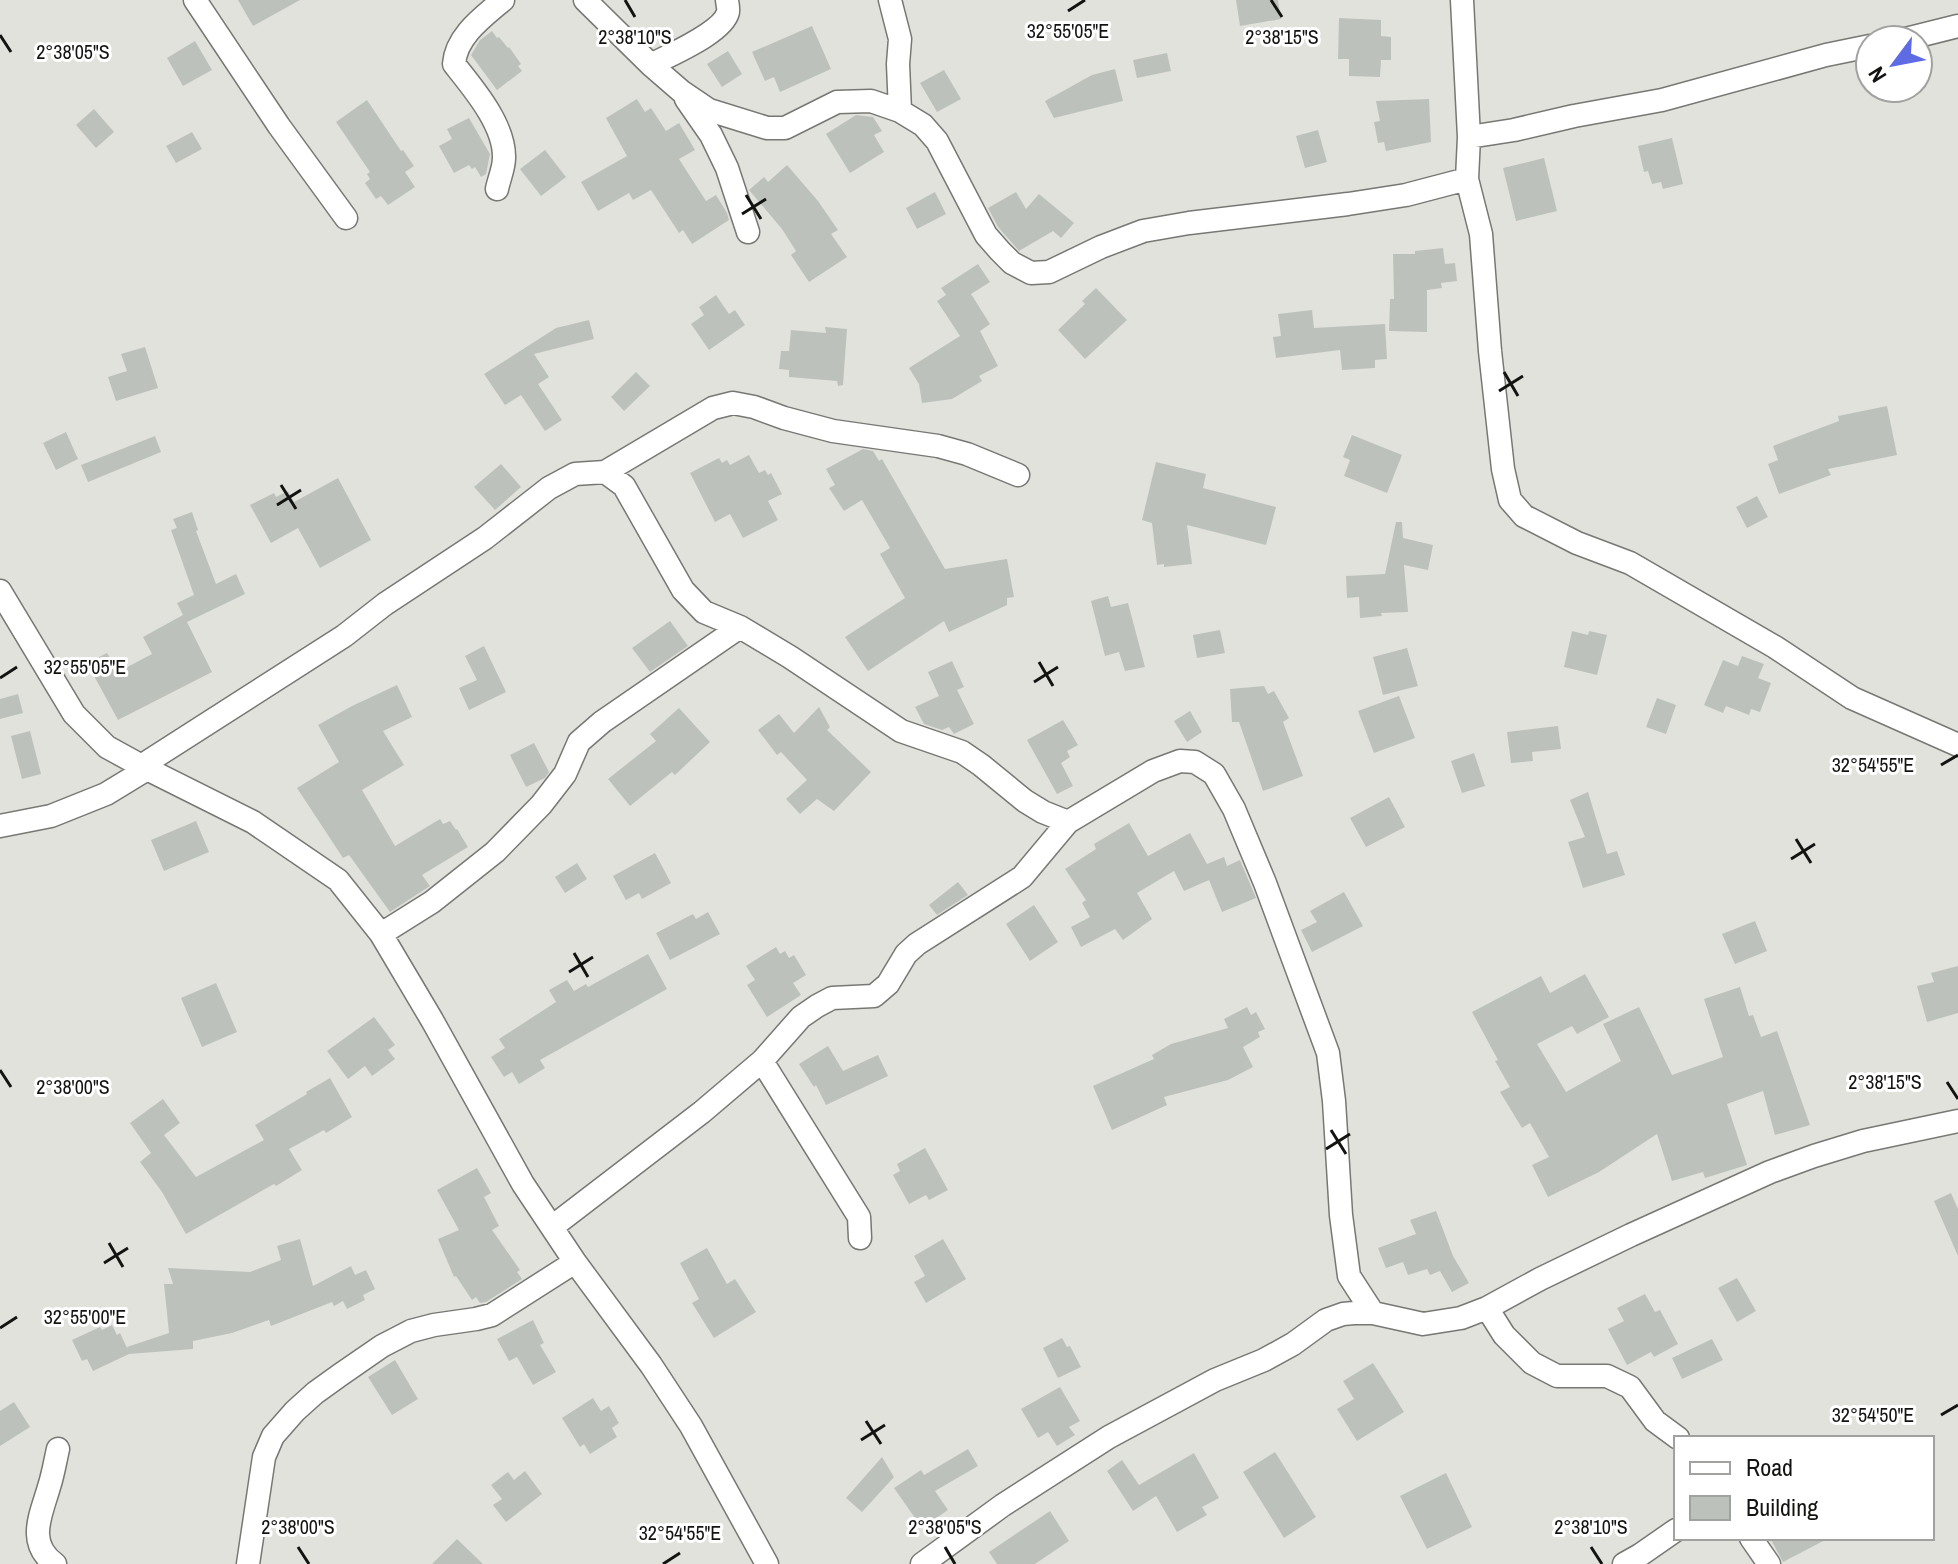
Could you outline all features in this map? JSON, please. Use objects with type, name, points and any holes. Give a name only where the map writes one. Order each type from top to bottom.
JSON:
[{"type":"street","points":[[195,0],[279,126],[346,218]]},
{"type":"street","points":[[497,189],[504,159],[501,138],[479,97],[454,64],[454,55],[473,25],[503,0]]},
{"type":"street","points":[[651,65],[721,25],[729,12],[727,0]]},
{"type":"street","points":[[890,0],[900,39],[900,111]]},
{"type":"street","points":[[1462,0],[1469,137],[1467,179],[1481,234],[1490,351],[1503,469],[1510,500],[1524,516],[1577,543],[1639,568],[1775,647],[1852,698],[1958,745]]},
{"type":"street","points":[[580,1],[681,91],[709,110],[767,128],[785,128],[837,102],[871,101],[900,111],[923,125],[937,141],[986,235],[1012,263],[1031,273],[1049,272],[1143,231],[1406,195],[1467,179]]},
{"type":"street","points":[[1934,32],[1958,26]]},
{"type":"street","points":[[1469,137],[1662,100],[1854,49]]},
{"type":"street","points":[[681,91],[711,135],[727,168],[748,232]]},
{"type":"street","points":[[0,826],[51,816],[106,794],[344,636],[385,604],[485,538],[549,488],[575,474],[605,472],[723,404],[754,407],[833,431],[938,446],[1018,475]]},
{"type":"street","points":[[605,472],[624,486],[683,590],[704,612],[740,627],[790,657],[901,731],[962,752],[1025,801],[1068,822]]},
{"type":"street","points":[[0,591],[74,714],[107,747],[253,822],[338,880],[381,934],[523,1184],[691,1426],[767,1564]]},
{"type":"street","points":[[381,934],[432,902],[495,852],[541,805],[565,774],[579,742],[602,722],[740,627]]},
{"type":"street","points":[[552,1227],[702,1112],[762,1061],[801,1017],[832,998],[874,996],[888,984],[906,954],[917,944],[1022,877],[1068,822],[1153,771],[1180,761],[1195,762],[1214,774],[1234,809],[1328,1053],[1349,1276],[1373,1313]]},
{"type":"street","points":[[1025,801],[1048,848]]},
{"type":"street","points":[[762,1061],[859,1217],[860,1238]]},
{"type":"street","points":[[922,1564],[1003,1505],[1109,1437],[1215,1380],[1264,1360],[1326,1320],[1343,1314],[1373,1313],[1423,1324],[1461,1318],[1487,1308],[1590,1254],[1770,1172],[1863,1141],[1958,1121]]},
{"type":"street","points":[[248,1564],[264,1457],[273,1436],[295,1411],[315,1393],[382,1346],[411,1331],[492,1315],[575,1262]]},
{"type":"street","points":[[1326,1320],[1349,1276]]},
{"type":"street","points":[[1487,1308],[1504,1335],[1532,1363],[1557,1376],[1607,1376],[1630,1387],[1655,1421],[1675,1436]]},
{"type":"street","points":[[55,1564],[48,1559],[38,1541],[38,1520],[58,1449]]},
{"type":"street","points":[[1624,1564],[1674,1531]]},
{"type":"street","points":[[1752,1540],[1769,1564]]},
{"type":"building","points":[[238,0],[300,0],[253,26]]},
{"type":"building","points":[[1236,0],[1278,0],[1281,19],[1240,26]]},
{"type":"building","points":[[1339,18],[1381,20],[1381,36],[1391,37],[1391,60],[1381,60],[1380,77],[1349,76],[1349,59],[1338,59]]},
{"type":"building","points":[[812,26],[831,69],[780,92],[774,77],[765,81],[752,52]]},
{"type":"building","points":[[492,31],[509,47],[521,64],[518,66],[522,71],[497,90],[471,55],[480,40]]},
{"type":"building","points":[[195,41],[212,70],[183,86],[167,58]]},
{"type":"building","points":[[728,51],[742,74],[722,87],[707,64]]},
{"type":"building","points":[[1167,53],[1171,71],[1137,78],[1133,60]]},
{"type":"building","points":[[1115,69],[1123,101],[1054,118],[1045,101],[1092,75]]},
{"type":"building","points":[[944,70],[961,99],[937,112],[920,83]]},
{"type":"building","points":[[637,99],[645,112],[651,108],[666,131],[679,123],[695,150],[679,159],[706,201],[716,195],[727,213],[729,220],[692,244],[683,230],[679,233],[651,190],[633,200],[629,193],[598,211],[581,182],[627,156],[606,118]]},
{"type":"building","points":[[1429,99],[1431,142],[1386,151],[1384,142],[1378,143],[1374,122],[1380,121],[1376,101]]},
{"type":"building","points":[[367,100],[414,166],[405,172],[415,187],[388,205],[381,196],[376,199],[365,183],[370,179],[367,174],[370,172],[336,122]]},
{"type":"building","points":[[94,109],[114,132],[96,148],[76,125]]},
{"type":"building","points":[[856,115],[873,117],[882,131],[874,135],[884,152],[850,173],[826,134]]},
{"type":"building","points":[[469,118],[490,154],[486,174],[481,177],[475,167],[472,169],[469,165],[454,173],[439,146],[452,139],[447,129]]},
{"type":"building","points":[[1318,130],[1327,162],[1305,168],[1296,136]]},
{"type":"building","points":[[192,132],[202,149],[176,163],[166,146]]},
{"type":"building","points":[[1672,138],[1683,184],[1663,189],[1661,182],[1652,184],[1648,171],[1644,172],[1638,146]]},
{"type":"building","points":[[545,150],[566,177],[541,196],[520,169]]},
{"type":"building","points":[[1544,158],[1557,211],[1516,221],[1503,168]]},
{"type":"building","points":[[787,165],[838,230],[831,234],[847,257],[809,282],[791,255],[796,251],[782,229],[749,190],[764,177],[768,182]]},
{"type":"building","points":[[935,192],[946,214],[917,229],[906,208]]},
{"type":"building","points":[[1016,192],[1026,209],[1039,194],[1074,223],[1061,238],[1053,231],[1019,251],[998,227],[988,208]]},
{"type":"building","points":[[1443,248],[1445,264],[1455,263],[1457,281],[1441,283],[1442,288],[1427,290],[1427,332],[1389,331],[1390,299],[1394,299],[1393,254],[1415,254],[1415,251]]},
{"type":"building","points":[[978,264],[990,282],[971,294],[990,324],[980,331],[998,366],[979,376],[982,381],[952,399],[922,403],[919,384],[909,368],[960,336],[937,301],[946,295],[941,288]]},
{"type":"building","points":[[1096,288],[1127,320],[1085,359],[1058,330],[1085,304],[1082,301]]},
{"type":"building","points":[[716,295],[729,314],[735,310],[745,325],[709,350],[691,324],[704,315],[699,307]]},
{"type":"building","points":[[1312,310],[1314,328],[1385,324],[1387,359],[1375,360],[1375,368],[1342,370],[1340,350],[1276,358],[1273,337],[1281,336],[1278,314]]},
{"type":"building","points":[[589,320],[594,339],[534,354],[549,377],[538,384],[562,420],[545,431],[521,395],[505,405],[484,374],[556,328]]},
{"type":"building","points":[[825,327],[847,329],[843,385],[838,386],[837,381],[789,377],[789,370],[779,369],[781,351],[789,351],[791,330],[826,333]]},
{"type":"building","points":[[145,347],[158,388],[116,401],[108,377],[127,371],[121,354]]},
{"type":"building","points":[[636,372],[650,386],[624,411],[611,397]]},
{"type":"building","points":[[1887,406],[1897,455],[1828,469],[1831,475],[1779,494],[1768,464],[1778,460],[1773,446],[1839,421],[1838,416]]},
{"type":"building","points":[[66,432],[78,459],[56,470],[43,443]]},
{"type":"building","points":[[1352,435],[1402,455],[1387,493],[1344,476],[1350,460],[1343,457]]},
{"type":"building","points":[[155,436],[161,452],[88,482],[81,465]]},
{"type":"building","points":[[863,449],[873,451],[879,461],[882,459],[945,569],[1007,559],[1014,597],[1007,598],[1007,605],[949,632],[944,621],[868,671],[845,637],[905,598],[880,554],[890,548],[862,500],[844,511],[829,488],[835,485],[826,469]]},
{"type":"building","points":[[749,455],[759,473],[765,470],[768,475],[771,473],[782,494],[768,501],[778,520],[743,538],[730,514],[715,522],[690,473],[719,458],[722,463],[727,460],[730,465]]},
{"type":"building","points":[[1156,462],[1206,474],[1203,488],[1276,507],[1266,545],[1187,525],[1192,564],[1157,565],[1152,523],[1142,520]]},
{"type":"building","points":[[501,464],[521,487],[495,510],[474,487]]},
{"type":"building","points":[[338,478],[371,540],[320,568],[298,528],[271,543],[250,505],[274,493],[276,497],[288,491],[294,502]]},
{"type":"building","points":[[1757,496],[1768,517],[1747,528],[1736,507]]},
{"type":"building","points":[[192,512],[216,584],[236,574],[245,594],[187,622],[212,672],[118,720],[87,663],[107,653],[118,672],[152,654],[143,637],[183,615],[177,603],[194,595],[171,530],[177,528],[173,519]]},
{"type":"building","points":[[1396,522],[1402,522],[1403,538],[1433,545],[1428,570],[1404,565],[1408,612],[1360,618],[1359,597],[1347,598],[1346,576],[1385,574]]},
{"type":"building","points":[[1108,596],[1111,607],[1128,603],[1145,667],[1125,671],[1119,652],[1105,656],[1091,601]]},
{"type":"building","points":[[670,621],[688,646],[650,672],[632,648]]},
{"type":"building","points":[[1220,630],[1225,653],[1197,658],[1193,635]]},
{"type":"building","points":[[1572,631],[1607,635],[1597,675],[1564,667]]},
{"type":"building","points":[[484,646],[506,692],[469,710],[459,688],[477,680],[465,656]]},
{"type":"building","points":[[1407,648],[1418,686],[1383,695],[1373,657]]},
{"type":"building","points":[[1742,656],[1764,664],[1758,678],[1771,683],[1760,712],[1751,709],[1749,715],[1726,706],[1723,713],[1704,705],[1723,660],[1738,666]]},
{"type":"building","points":[[952,661],[964,687],[957,690],[974,724],[954,734],[949,727],[942,730],[924,724],[915,707],[939,696],[928,672]]},
{"type":"building","points":[[397,685],[412,717],[383,731],[404,765],[362,790],[395,846],[440,819],[443,824],[450,821],[468,847],[422,875],[430,886],[390,912],[349,855],[343,858],[297,788],[339,762],[318,725]]},
{"type":"building","points":[[1264,686],[1268,694],[1274,691],[1289,718],[1283,722],[1303,776],[1263,791],[1239,722],[1232,722],[1230,689]]},
{"type":"building","points":[[18,694],[23,713],[0,719],[0,699]]},
{"type":"building","points":[[1399,696],[1415,738],[1374,753],[1358,711]]},
{"type":"building","points":[[1657,698],[1676,705],[1666,734],[1646,727]]},
{"type":"building","points":[[819,707],[830,727],[827,730],[871,772],[834,811],[817,799],[800,814],[786,799],[807,780],[781,752],[777,755],[758,730],[779,714],[794,733]]},
{"type":"building","points":[[679,708],[710,742],[675,775],[672,772],[630,806],[608,779],[656,741],[650,734]]},
{"type":"building","points":[[1190,711],[1202,732],[1187,742],[1174,721]]},
{"type":"building","points":[[1063,720],[1078,745],[1067,751],[1070,757],[1061,763],[1073,786],[1057,794],[1027,740]]},
{"type":"building","points":[[1558,726],[1561,749],[1532,752],[1533,761],[1511,763],[1507,732]]},
{"type":"building","points":[[30,731],[41,774],[22,779],[11,736]]},
{"type":"building","points":[[534,743],[549,772],[545,778],[526,787],[510,755]]},
{"type":"building","points":[[1474,753],[1485,786],[1462,793],[1451,761]]},
{"type":"building","points":[[1588,792],[1607,854],[1617,851],[1625,875],[1583,888],[1568,842],[1585,837],[1570,800]]},
{"type":"building","points":[[1389,797],[1405,827],[1366,847],[1350,818]]},
{"type":"building","points":[[196,821],[209,852],[164,871],[151,840]]},
{"type":"building","points":[[1129,823],[1148,856],[1190,833],[1207,864],[1224,857],[1227,866],[1240,860],[1256,898],[1222,912],[1209,880],[1184,891],[1174,871],[1137,893],[1152,919],[1123,940],[1115,929],[1081,947],[1071,927],[1090,917],[1082,903],[1086,900],[1065,869],[1096,849],[1094,844]]},
{"type":"building","points":[[655,853],[671,883],[642,899],[639,893],[626,900],[613,876]]},
{"type":"building","points":[[577,863],[587,879],[565,893],[555,877]]},
{"type":"building","points":[[958,882],[968,895],[937,915],[929,905]]},
{"type":"building","points":[[1344,892],[1363,926],[1312,952],[1301,930],[1317,922],[1310,911]]},
{"type":"building","points":[[1034,905],[1058,942],[1030,961],[1006,924]]},
{"type":"building","points":[[708,912],[720,934],[670,960],[656,933],[693,914],[696,919]]},
{"type":"building","points":[[1755,921],[1767,951],[1735,964],[1722,934]]},
{"type":"building","points":[[776,947],[780,954],[785,951],[789,958],[794,955],[806,975],[793,983],[801,995],[767,1017],[747,985],[755,980],[746,966]]},
{"type":"building","points":[[648,954],[667,989],[540,1060],[545,1068],[519,1084],[512,1072],[504,1077],[491,1057],[505,1048],[499,1039],[556,1002],[549,990],[567,980],[574,991],[586,984],[588,987]]},
{"type":"building","points":[[1958,966],[1958,1013],[1927,1022],[1917,986],[1934,982],[1931,973]]},
{"type":"building","points":[[1585,974],[1609,1017],[1577,1034],[1572,1026],[1537,1044],[1566,1092],[1621,1061],[1603,1024],[1639,1007],[1672,1075],[1723,1057],[1704,999],[1740,987],[1749,1016],[1753,1015],[1761,1037],[1777,1031],[1810,1125],[1775,1135],[1763,1091],[1727,1104],[1747,1165],[1705,1178],[1703,1172],[1672,1181],[1657,1134],[1599,1172],[1548,1197],[1532,1165],[1549,1157],[1530,1123],[1522,1128],[1500,1092],[1510,1087],[1472,1012],[1541,976],[1550,993]]},
{"type":"building","points":[[216,983],[237,1032],[202,1047],[181,998]]},
{"type":"building","points":[[1247,1007],[1251,1015],[1256,1012],[1265,1029],[1258,1032],[1260,1037],[1243,1047],[1253,1067],[1228,1080],[1164,1097],[1167,1105],[1112,1130],[1093,1086],[1154,1059],[1152,1055],[1171,1044],[1228,1028],[1224,1019]]},
{"type":"building","points":[[374,1017],[395,1045],[388,1050],[395,1059],[372,1076],[365,1066],[348,1079],[327,1051]]},
{"type":"building","points":[[828,1046],[843,1071],[878,1055],[888,1076],[826,1105],[816,1085],[814,1087],[799,1064]]},
{"type":"building","points":[[330,1078],[352,1117],[326,1133],[324,1130],[289,1149],[302,1170],[186,1234],[140,1162],[151,1153],[130,1123],[163,1099],[180,1123],[164,1135],[196,1177],[264,1140],[255,1125]]},
{"type":"building","points":[[925,1148],[948,1190],[929,1200],[926,1195],[909,1204],[893,1175],[900,1171],[897,1164]]},
{"type":"building","points":[[477,1168],[491,1193],[484,1197],[499,1226],[492,1230],[520,1270],[517,1272],[522,1279],[480,1303],[476,1297],[472,1300],[454,1277],[438,1239],[459,1230],[437,1190]]},
{"type":"building","points":[[1951,1193],[1958,1209],[1958,1256],[1934,1201]]},
{"type":"building","points":[[1436,1211],[1453,1256],[1469,1283],[1452,1292],[1440,1271],[1430,1275],[1427,1269],[1408,1275],[1403,1262],[1386,1268],[1378,1248],[1416,1234],[1410,1220]]},
{"type":"building","points":[[300,1239],[313,1286],[351,1266],[355,1275],[366,1270],[375,1289],[363,1295],[365,1300],[347,1309],[343,1301],[334,1306],[332,1302],[271,1326],[269,1320],[232,1333],[193,1341],[193,1349],[129,1354],[93,1371],[87,1359],[82,1361],[72,1340],[100,1327],[102,1330],[112,1325],[117,1335],[120,1333],[128,1350],[127,1347],[169,1333],[164,1284],[173,1284],[168,1268],[250,1272],[281,1260],[277,1246]]},
{"type":"building","points":[[943,1239],[966,1279],[926,1303],[914,1282],[925,1276],[914,1256]]},
{"type":"building","points":[[707,1248],[727,1284],[735,1279],[756,1312],[714,1338],[692,1303],[699,1299],[680,1263]]},
{"type":"building","points":[[1737,1278],[1756,1311],[1737,1322],[1718,1288]]},
{"type":"building","points":[[1645,1294],[1655,1312],[1660,1310],[1678,1344],[1654,1357],[1651,1352],[1627,1365],[1608,1329],[1624,1321],[1617,1308]]},
{"type":"building","points":[[533,1320],[544,1343],[540,1345],[556,1372],[533,1385],[517,1357],[509,1361],[497,1339]]},
{"type":"building","points":[[1062,1338],[1081,1367],[1058,1378],[1043,1348]]},
{"type":"building","points":[[1712,1339],[1723,1360],[1682,1379],[1672,1358]]},
{"type":"building","points":[[395,1360],[418,1399],[392,1415],[368,1377]]},
{"type":"building","points":[[1373,1363],[1404,1412],[1357,1441],[1337,1409],[1354,1399],[1343,1381]]},
{"type":"building","points":[[1060,1387],[1080,1421],[1069,1427],[1075,1435],[1057,1446],[1048,1432],[1038,1438],[1021,1409]]},
{"type":"building","points":[[593,1398],[601,1411],[609,1406],[619,1423],[612,1428],[617,1437],[590,1454],[584,1444],[580,1447],[562,1418]]},
{"type":"building","points":[[14,1402],[30,1427],[0,1446],[0,1411]]},
{"type":"building","points":[[968,1449],[978,1466],[935,1491],[948,1510],[922,1528],[894,1488],[921,1470],[924,1475]]},
{"type":"building","points":[[1275,1452],[1316,1517],[1284,1538],[1243,1472]]},
{"type":"building","points":[[1194,1453],[1219,1498],[1202,1507],[1207,1515],[1177,1532],[1156,1496],[1133,1511],[1107,1471],[1122,1460],[1139,1485]]},
{"type":"building","points":[[882,1457],[894,1477],[862,1512],[846,1498]]},
{"type":"building","points":[[525,1471],[542,1494],[506,1522],[493,1505],[502,1499],[491,1485],[508,1472],[514,1480]]},
{"type":"building","points":[[1446,1473],[1472,1527],[1427,1549],[1400,1496]]},
{"type":"building","points":[[1050,1511],[1069,1541],[1035,1564],[997,1564],[989,1552]]},
{"type":"building","points":[[457,1539],[483,1564],[432,1564]]},
{"type":"building","points":[[1771,1540],[1825,1540],[1783,1562]]}]
